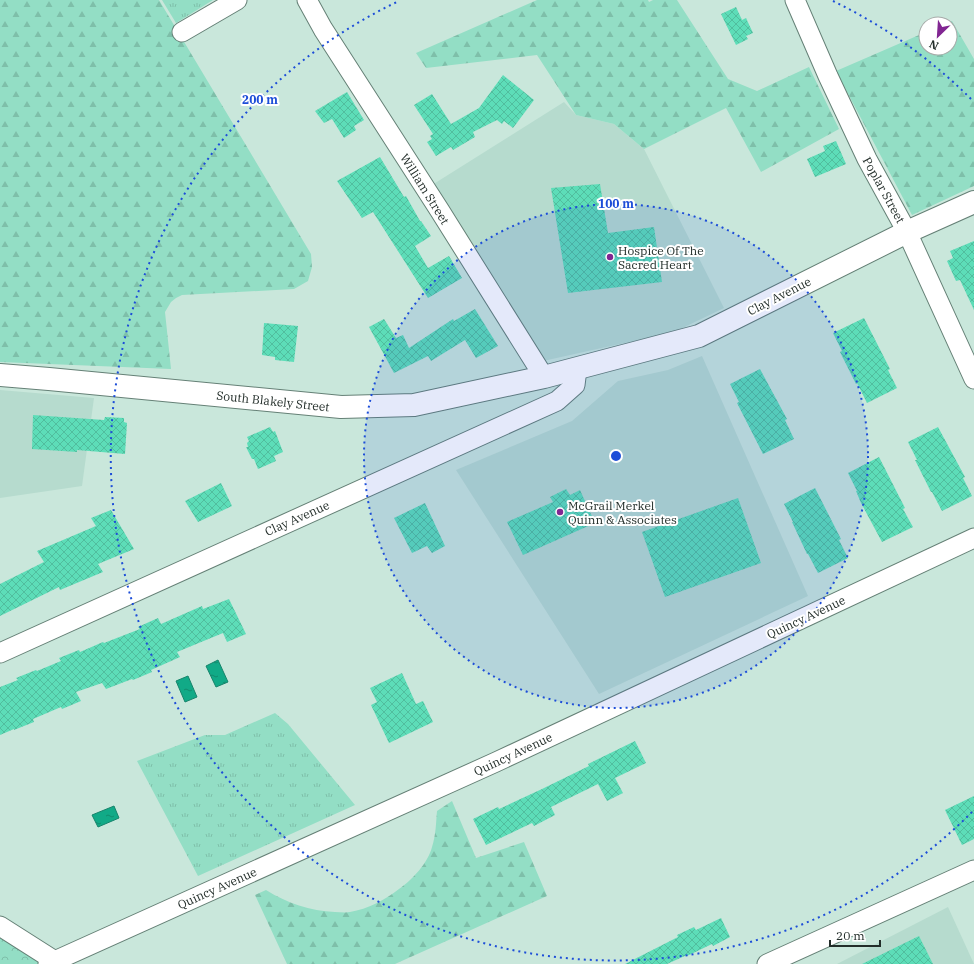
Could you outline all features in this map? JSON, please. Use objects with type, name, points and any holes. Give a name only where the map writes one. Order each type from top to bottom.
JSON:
[{"type":"main road","name":"Clay Avenue","points":[[544,377],[699,336],[908,232],[974,202]]},
{"type":"main road","name":"South Blakely Street","points":[[0,375],[341,407],[414,405],[544,377]]},
{"type":"street","points":[[182,32],[237,0]]},
{"type":"street","name":"William Street","points":[[306,0],[544,377]]},
{"type":"street","name":"Poplar Street","points":[[796,0],[828,76],[867,159],[908,232],[974,379]]},
{"type":"street","name":"Clay Avenue","points":[[0,653],[557,401],[575,385],[577,369]]},
{"type":"street","name":"Quincy Avenue","points":[[53,963],[496,762],[974,538]]},
{"type":"street","points":[[767,964],[974,870]]},
{"type":"street","points":[[0,926],[53,963]]},
{"type":"shaded area","points":[[564,102],[576,115],[614,124],[644,149],[724,308],[674,332],[543,361],[432,185]]},
{"type":"shaded area","points":[[702,356],[808,596],[599,694],[456,470],[572,421],[618,381],[668,370]]},
{"type":"shaded area","points":[[0,390],[94,398],[82,486],[0,498]]},
{"type":"shaded area","points":[[948,907],[974,964],[837,964]]},
{"type":"green space","points":[[0,0],[159,0],[311,254],[312,267],[308,281],[294,289],[182,295],[176,298],[171,302],[165,312],[171,369],[0,362]]},
{"type":"green space","points":[[162,0],[213,0],[176,23]]},
{"type":"green space","points":[[537,0],[648,0],[649,2],[653,0],[677,0],[728,79],[757,91],[809,67],[839,129],[761,172],[726,108],[644,149],[614,124],[576,115],[537,55],[426,68],[416,53]]},
{"type":"green space","points":[[958,31],[974,59],[974,186],[912,215],[836,71],[918,35],[918,56],[958,56]]},
{"type":"green space","points":[[275,713],[288,724],[355,805],[198,876],[137,761],[205,735],[225,735]]},
{"type":"green space","points":[[452,801],[476,858],[524,842],[547,896],[395,964],[287,964],[255,895],[266,890],[299,906],[335,912],[350,912],[376,904],[404,885],[423,865],[430,853],[433,842],[436,829],[437,811]]},
{"type":"green space","points":[[0,926],[57,964],[0,964]]},
{"type":"water","points":[[218,660],[228,682],[216,687],[206,666]]},
{"type":"water","points":[[188,676],[197,697],[185,702],[176,681]]},
{"type":"water","points":[[114,806],[119,818],[98,827],[92,815]]},
{"type":"building","points":[[736,7],[742,20],[746,18],[753,33],[746,36],[748,39],[736,45],[721,14]]},
{"type":"building","points":[[503,75],[534,100],[513,128],[504,121],[502,124],[497,120],[473,132],[475,137],[453,150],[451,147],[436,156],[427,142],[432,139],[430,136],[433,134],[414,105],[432,94],[451,124],[479,108]]},
{"type":"building","points":[[347,92],[364,120],[354,126],[356,130],[344,138],[332,119],[324,123],[315,111]]},
{"type":"building","points":[[836,141],[846,164],[815,177],[807,159],[825,151],[823,146]]},
{"type":"building","points":[[380,157],[404,197],[406,196],[420,221],[431,236],[415,246],[428,268],[449,256],[462,278],[428,298],[373,212],[362,218],[337,181]]},
{"type":"building","name":"Hospice Of The Sacred Heart","points":[[600,184],[608,233],[654,227],[662,282],[568,293],[551,188]]},
{"type":"building","points":[[974,241],[974,310],[960,280],[956,281],[947,261],[953,258],[950,251]]},
{"type":"building","points":[[475,309],[498,346],[476,358],[465,340],[431,361],[428,356],[394,373],[369,327],[384,319],[396,338],[403,335],[409,348],[453,319],[454,321]]},
{"type":"building","points":[[864,318],[890,369],[888,370],[897,388],[867,403],[840,352],[842,351],[833,333]]},
{"type":"building","points":[[264,323],[298,326],[294,362],[275,360],[275,357],[262,355]]},
{"type":"building","points":[[760,369],[787,419],[785,420],[794,439],[763,454],[737,403],[739,402],[730,384]]},
{"type":"building","points":[[33,415],[104,420],[105,417],[124,418],[124,422],[127,423],[125,454],[77,450],[77,452],[32,449]]},
{"type":"building","points":[[270,427],[273,432],[275,431],[283,452],[274,456],[276,461],[258,469],[254,459],[252,459],[246,447],[248,447],[247,443],[249,441],[247,437]]},
{"type":"building","points":[[938,427],[965,477],[963,478],[972,496],[942,511],[915,460],[917,460],[908,442]]},
{"type":"building","points":[[879,457],[913,527],[882,542],[861,503],[848,473]]},
{"type":"building","points":[[221,483],[232,506],[198,522],[185,501]]},
{"type":"building","points":[[815,488],[841,539],[839,540],[848,558],[818,573],[807,554],[784,504]]},
{"type":"building","name":"McGrail Merkel Quinn & Associates","points":[[566,489],[570,495],[580,490],[595,523],[523,555],[507,522],[553,502],[550,497]]},
{"type":"building","points":[[738,498],[761,563],[665,597],[642,532]]},
{"type":"building","points":[[425,503],[445,546],[432,553],[427,546],[412,553],[394,518]]},
{"type":"building","points":[[111,510],[134,549],[98,564],[103,572],[60,590],[59,587],[0,616],[0,584],[44,562],[37,551],[96,526],[91,518]]},
{"type":"building","points":[[229,599],[246,634],[227,642],[223,633],[177,652],[180,657],[133,680],[132,679],[106,689],[102,683],[76,692],[81,701],[62,709],[61,707],[33,719],[34,722],[0,735],[0,687],[18,680],[16,678],[61,661],[59,658],[79,650],[80,652],[140,629],[138,627],[158,618],[161,624],[202,606],[203,609]]},
{"type":"building","points":[[402,673],[416,704],[423,701],[433,722],[389,743],[371,705],[377,702],[370,688]]},
{"type":"building","points":[[635,741],[646,763],[615,778],[623,793],[607,801],[598,784],[551,807],[555,815],[534,826],[532,823],[486,845],[473,819],[542,789]]},
{"type":"building","points":[[974,796],[974,839],[962,845],[945,810]]},
{"type":"building","points":[[721,918],[730,937],[713,946],[712,944],[667,964],[625,964],[678,937],[677,935],[694,927],[696,930]]},
{"type":"building","points":[[919,936],[933,964],[862,964]]},
{"type":"place","name":"Hospice Of The Sacred Heart","points":[[610,257]]},
{"type":"place","name":"McGrail Merkel Quinn & Associates","points":[[560,512]]}]
